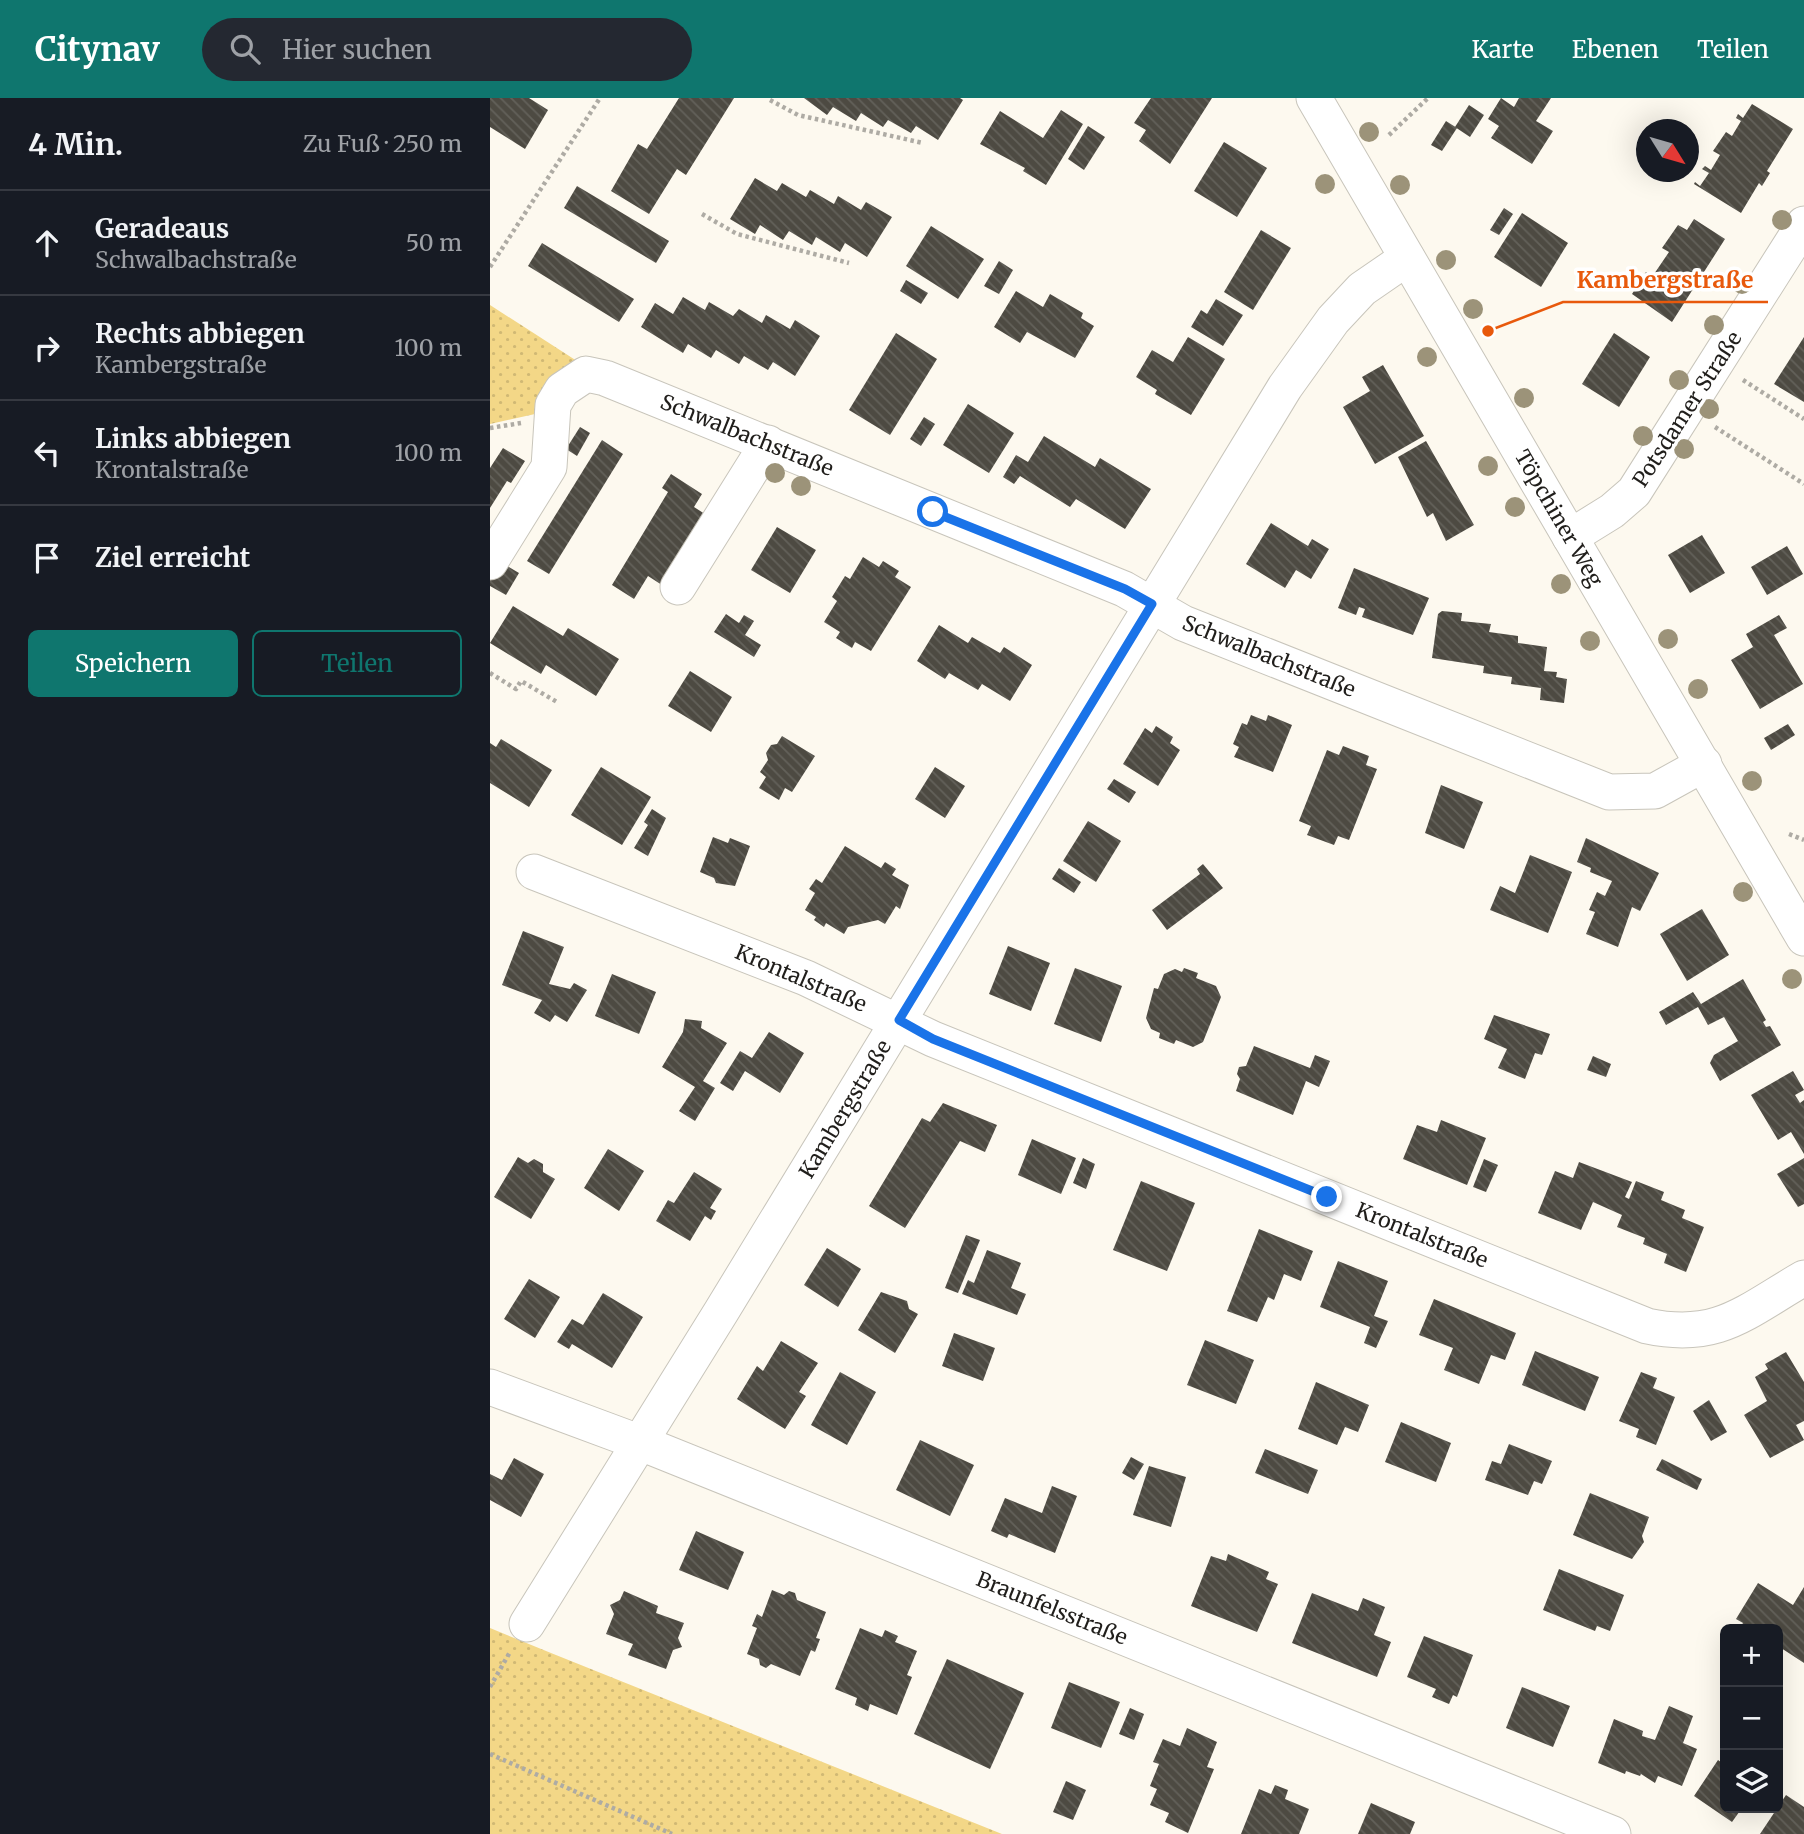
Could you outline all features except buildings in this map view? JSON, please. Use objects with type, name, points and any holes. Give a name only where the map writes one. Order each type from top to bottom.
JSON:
[{"type":"street","name":"Töpchiner Weg","points":[[1314,98],[1804,938]]},
{"type":"street","name":"Potsdamer Straße","points":[[1570,537],[1612,511],[1634,492],[1804,224]]},
{"type":"street","name":"Kambergstraße","points":[[527,1624],[641,1443],[1285,387],[1333,320],[1363,289],[1407,258]]},
{"type":"street","name":"Schwalbachstraße","points":[[490,562],[549,467],[552,405],[562,390],[586,374],[605,378],[768,443],[1125,589],[1183,623],[1609,792],[1655,791],[1704,764]]},
{"type":"street","points":[[678,587],[768,443]]},
{"type":"street","name":"Krontalstraße","points":[[534,872],[806,978],[899,1020],[933,1039],[1647,1326],[1674,1332],[1702,1331],[1724,1324],[1804,1278]]},
{"type":"street","name":"Braunfelsstraße","points":[[490,1387],[641,1443],[1613,1834]]},
{"type":"path","points":[[490,267],[600,98]]},
{"type":"path","points":[[1389,135],[1429,98]]},
{"type":"path","points":[[770,100],[798,116],[923,143]]},
{"type":"path","points":[[702,214],[737,234],[849,263]]},
{"type":"path","points":[[1741,379],[1804,419]]},
{"type":"path","points":[[1712,424],[1804,484]]},
{"type":"path","points":[[490,673],[516,689],[521,681],[556,702]]},
{"type":"path","points":[[1789,834],[1804,841]]},
{"type":"path","points":[[490,1687],[527,1624]]},
{"type":"path","points":[[490,1754],[672,1834]]},
{"type":"shaded area","points":[[490,305],[580,363],[535,414],[490,424]]},
{"type":"shaded area","points":[[490,1628],[551,1653],[1002,1834],[490,1834]]},
{"type":"place","name":"Kambergstraße","points":[[1488,331]]},
{"type":"route","points":[[933,512],[1125,589],[1152,604],[899,1020],[933,1039],[1327,1197]]}]
